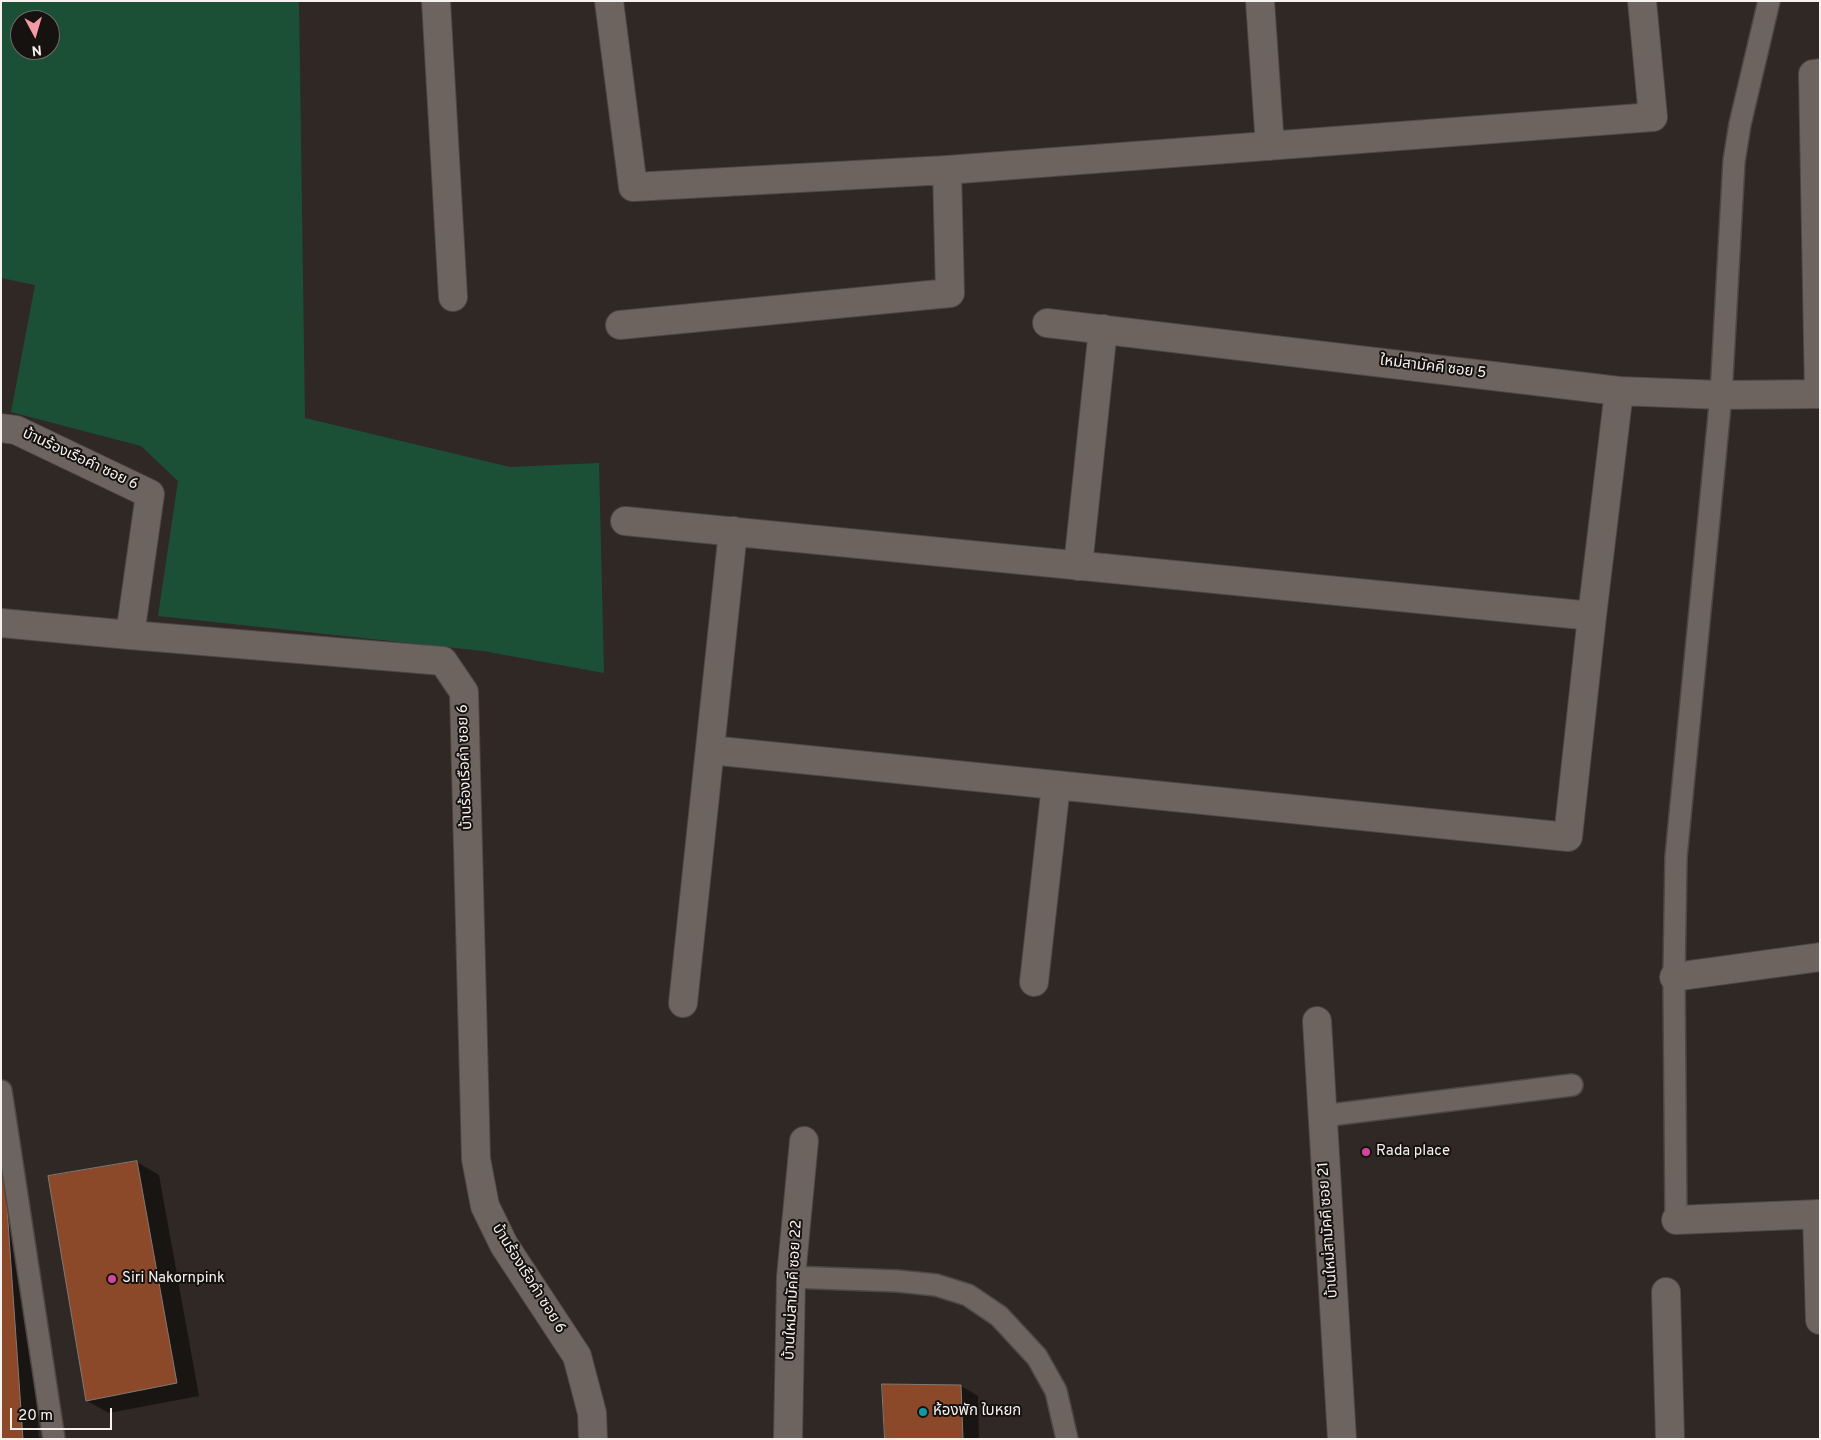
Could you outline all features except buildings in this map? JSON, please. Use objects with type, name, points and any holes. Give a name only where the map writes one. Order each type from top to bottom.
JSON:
[{"type":"street","points":[[436,1],[452,297]]},
{"type":"street","points":[[609,1],[632,187],[948,170],[1653,118],[1642,1]]},
{"type":"street","points":[[1260,1],[1270,146]]},
{"type":"street","points":[[1820,73],[1813,74],[1817,176],[1820,394]]},
{"type":"street","points":[[620,325],[950,293],[948,170]]},
{"type":"street","name":"ใหม่สามัคคี ซอย 5","points":[[1047,323],[1619,391],[1721,395],[1820,394]]},
{"type":"street","points":[[1078,566],[1104,329]]},
{"type":"street","points":[[710,750],[1568,837],[1619,391]]},
{"type":"street","name":"บ้านร้องเรือคำ ซอย 6","points":[[1,428],[16,430],[150,494],[130,634],[443,661],[464,692],[476,1159],[485,1206],[504,1245],[578,1356],[592,1413],[593,1439]]},
{"type":"street","points":[[625,521],[1592,616]]},
{"type":"street","points":[[683,1003],[733,531]]},
{"type":"street","points":[[1,623],[130,634]]},
{"type":"street","points":[[1034,982],[1056,785]]},
{"type":"street","points":[[1674,977],[1820,957]]},
{"type":"street","name":"บ้านใหม่สามัคคี ซอย 21","points":[[1317,1021],[1342,1439]]},
{"type":"street","name":"บ้านใหม่สามัคคี ซอย 22","points":[[788,1439],[791,1278],[804,1141]]},
{"type":"street","points":[[1676,1220],[1819,1214],[1820,1320]]},
{"type":"street","points":[[1666,1292],[1670,1439]]},
{"type":"lane","points":[[1676,1220],[1674,977],[1676,856],[1721,395],[1734,161],[1740,124],[1769,1]]},
{"type":"lane","points":[[1322,1116],[1572,1085]]},
{"type":"lane","points":[[1,1091],[54,1439]]},
{"type":"lane","points":[[791,1278],[897,1281],[936,1285],[968,1295],[999,1316],[1037,1357],[1056,1391],[1067,1439]]},
{"type":"green space","points":[[1,1],[299,1],[305,418],[510,467],[599,463],[604,673],[483,651],[158,616],[178,481],[141,446],[11,412],[35,285],[1,278]]},
{"type":"place","name":"Rada place","points":[[1366,1152]]},
{"type":"place","name":"Siri Nakornpink","points":[[112,1279]]},
{"type":"place","name":"ห้องพัก ใบหยก","points":[[923,1412]]}]
